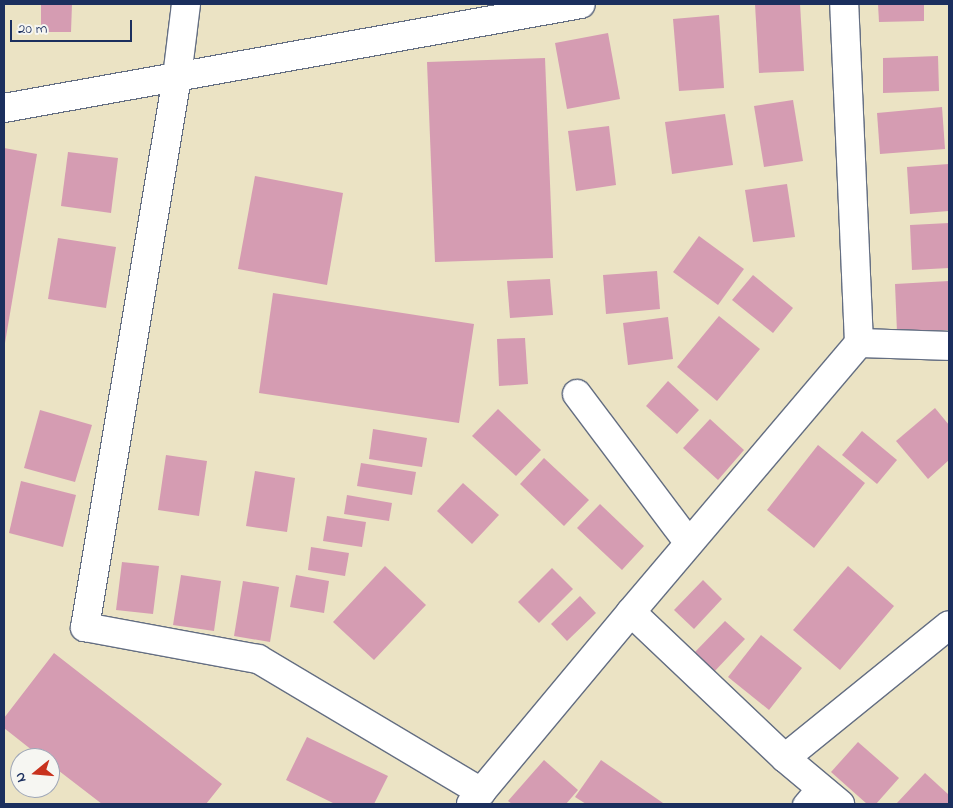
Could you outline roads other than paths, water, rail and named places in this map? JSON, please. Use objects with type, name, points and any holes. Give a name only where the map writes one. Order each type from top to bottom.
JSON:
[{"type":"street","points":[[186,4],[177,77],[85,627],[258,659],[477,800],[630,612],[859,343],[844,4]]},
{"type":"street","points":[[4,108],[581,4]]},
{"type":"street","points":[[859,343],[949,346]]},
{"type":"street","points":[[577,394],[688,543]]},
{"type":"street","points":[[630,612],[785,758],[811,794],[840,804]]},
{"type":"street","points":[[785,758],[949,624]]}]
